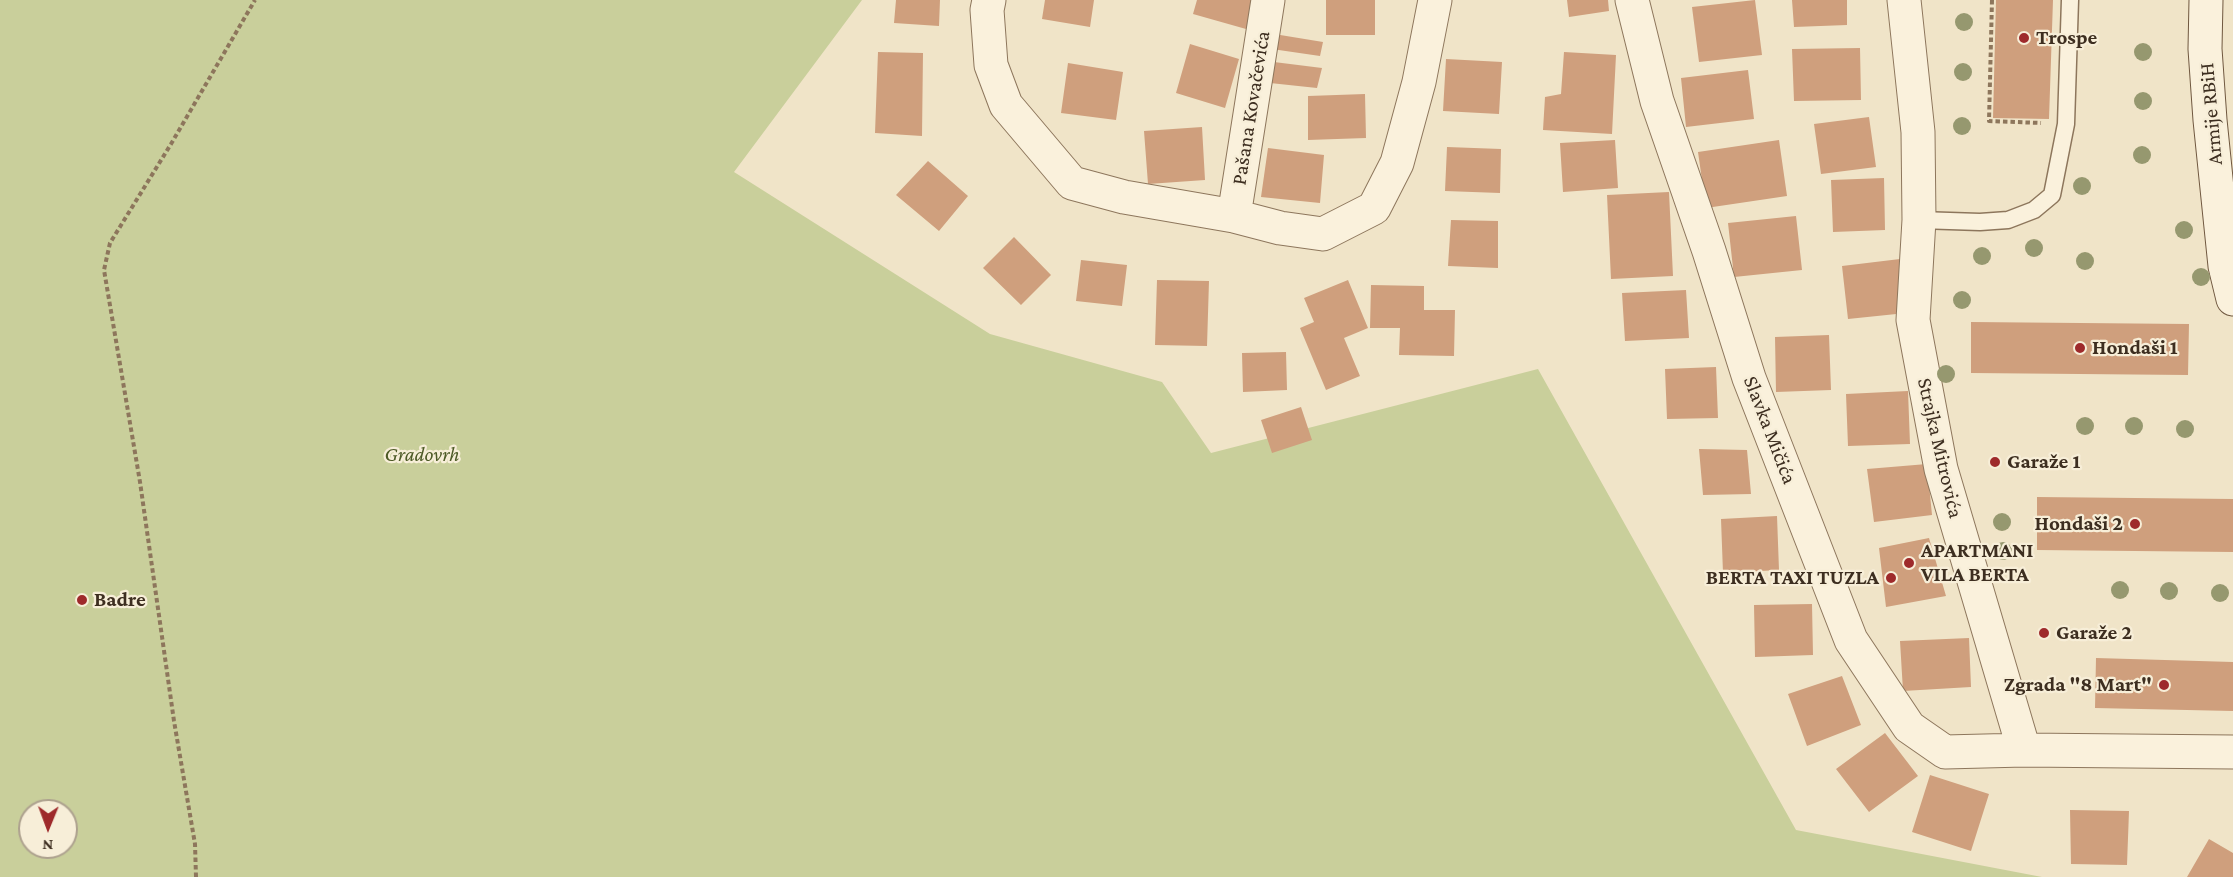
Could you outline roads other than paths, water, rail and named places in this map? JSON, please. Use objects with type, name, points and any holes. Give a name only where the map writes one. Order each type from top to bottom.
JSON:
[{"type":"street","name":"Pašana Kovačevića","points":[[989,0],[987,10],[991,65],[1006,105],[1072,183],[1124,197],[1234,216],[1280,228],[1323,234],[1374,208],[1397,163],[1419,82],[1435,0]]},
{"type":"street","name":"Pašana Kovačevića","points":[[1234,216],[1268,0]]},
{"type":"street","name":"Slavka Mičića","points":[[1632,0],[1657,101],[1709,251],[1749,378],[1851,640],[1910,727],[1945,752],[2024,750]]},
{"type":"street","name":"Strajka Mitrovića","points":[[1904,0],[1917,132],[1919,220],[1913,320],[1941,469],[2024,750]]},
{"type":"street","name":"Armije RBiH","points":[[2206,0],[2205,50],[2210,120],[2225,266],[2233,299]]},
{"type":"street","points":[[2024,750],[2233,752]]},
{"type":"lane","points":[[1919,220],[1980,222],[2008,220],[2034,210],[2052,195],[2066,124],[2070,0]]},
{"type":"place","name":"Trospe","points":[[2024,38]]},
{"type":"place","name":"Hondaši 1","points":[[2080,348]]},
{"type":"place","name":"Garaže 1","points":[[1995,462]]},
{"type":"place","name":"Hondaši 2","points":[[2135,524]]},
{"type":"place","name":"APARTMANI VILA BERTA","points":[[1909,563]]},
{"type":"place","name":"BERTA TAXI TUZLA","points":[[1891,578]]},
{"type":"place","name":"Badre","points":[[82,600]]},
{"type":"place","name":"Garaže 2","points":[[2044,633]]},
{"type":"place","name":"Zgrada \"8 Mart\"","points":[[2164,685]]},
{"type":"park label","name":"Gradovrh","points":[[422,455]]}]
